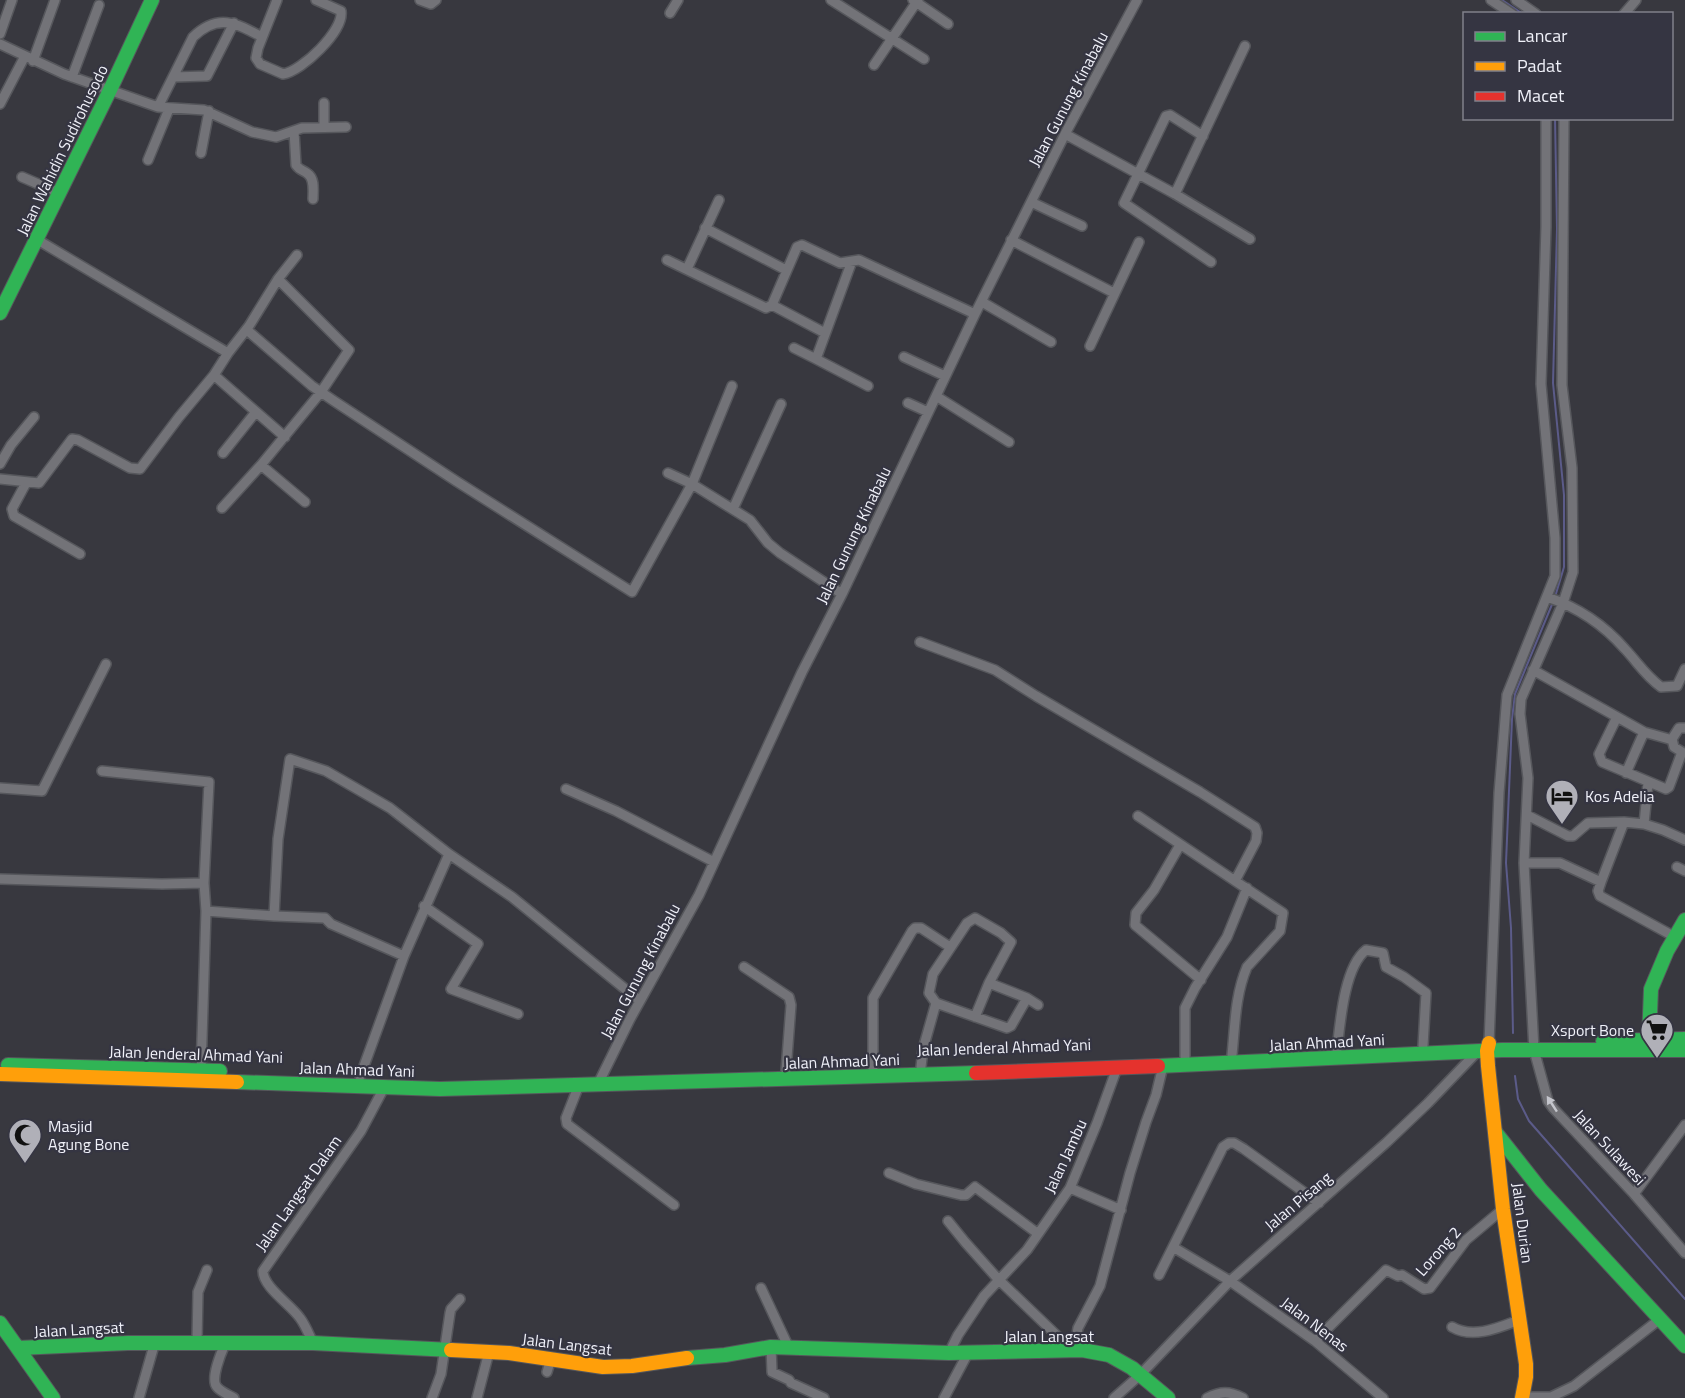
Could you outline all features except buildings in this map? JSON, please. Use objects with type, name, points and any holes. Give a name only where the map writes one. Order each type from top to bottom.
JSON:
[{"type":"main road","name":"Jalan Wahidin Sudirohusodo","points":[[0,313],[152,0]]},
{"type":"main road","points":[[1649,1040],[1651,989],[1685,920]]},
{"type":"main road","points":[[1529,1046],[1685,1039]]},
{"type":"main road","name":"Jalan Jenderal Ahmad Yani","points":[[1037,1067],[1185,1057],[1423,1046],[1492,1048]]},
{"type":"main road","name":"Jalan Ahmad Yani","points":[[0,1074],[83,1072],[440,1089],[579,1084],[600,1080],[914,1070],[1117,1068],[1529,1046],[1685,1050]]},
{"type":"main road","name":"Jalan Durian","points":[[1492,1048],[1496,1133],[1503,1209],[1526,1364],[1522,1397]]},
{"type":"main road","name":"Jalan Jenderal Ahmad Yani","points":[[0,1065],[83,1072],[201,1071],[441,1080],[600,1080],[873,1068],[914,1070]]},
{"type":"main road","points":[[1496,1133],[1541,1190],[1685,1346]]},
{"type":"main road","points":[[0,1323],[53,1398]]},
{"type":"main road","name":"Jalan Langsat","points":[[18,1348],[155,1342],[313,1343],[489,1352],[549,1366],[618,1367],[725,1355],[771,1347],[949,1353],[1090,1351],[1109,1354],[1168,1398]]},
{"type":"street","points":[[0,34],[12,0]]},
{"type":"street","points":[[0,104],[4,90],[29,58],[55,0]]},
{"type":"street","points":[[277,0],[256,56],[257,61],[283,74],[291,72],[306,62],[326,41],[341,17],[341,12],[337,9],[316,0]]},
{"type":"street","points":[[337,9],[343,0]]},
{"type":"street","points":[[420,0],[431,4],[436,0]]},
{"type":"street","points":[[670,13],[678,0]]},
{"type":"street","points":[[831,0],[924,59]]},
{"type":"street","name":"Jalan Gunung Kinabalu","points":[[600,1080],[640,1001],[699,896],[802,672],[842,594],[1011,240],[1137,0]]},
{"type":"street","points":[[1491,0],[1509,12]]},
{"type":"street","points":[[1516,0],[1533,12]]},
{"type":"street","points":[[1626,12],[1636,0]]},
{"type":"street","points":[[874,65],[916,1],[948,24]]},
{"type":"street","points":[[72,77],[99,5]]},
{"type":"street","points":[[158,107],[195,34],[217,22],[225,21],[262,37]]},
{"type":"street","points":[[173,77],[207,76],[234,23]]},
{"type":"street","points":[[0,44],[72,77],[158,107],[209,111],[252,132],[266,136],[276,137],[302,128],[346,127]]},
{"type":"street","points":[[1175,194],[1245,46]]},
{"type":"street","points":[[324,103],[324,127]]},
{"type":"street","points":[[148,160],[170,109]]},
{"type":"street","points":[[201,153],[209,111]]},
{"type":"street","points":[[1203,136],[1168,115],[1124,199],[1124,204],[1211,262]]},
{"type":"street","points":[[1492,1048],[1499,793],[1507,695],[1555,576],[1541,384],[1546,227],[1546,120]]},
{"type":"street","name":"Jalan Sulawesi","points":[[1564,120],[1562,385],[1572,468],[1575,552],[1573,572],[1562,602],[1521,699],[1520,714],[1528,778],[1524,863],[1529,1046],[1548,1101],[1685,1253]]},
{"type":"street","points":[[294,131],[296,165],[298,169],[307,172],[311,177],[313,199]]},
{"type":"street","points":[[1065,134],[1175,194],[1250,240]]},
{"type":"street","points":[[22,177],[59,193]]},
{"type":"street","points":[[687,269],[719,200]]},
{"type":"street","points":[[1031,202],[1082,226]]},
{"type":"street","points":[[705,228],[786,270]]},
{"type":"street","points":[[36,239],[228,353]]},
{"type":"street","points":[[1011,240],[1114,293]]},
{"type":"street","points":[[1090,346],[1138,242]]},
{"type":"street","points":[[772,305],[786,270],[800,245],[840,263],[859,260],[975,314]]},
{"type":"street","points":[[0,479],[26,483],[43,481],[72,440],[78,440],[130,468],[140,470],[247,330],[278,279],[297,255]]},
{"type":"street","points":[[667,260],[763,308],[772,305],[825,333]]},
{"type":"street","points":[[816,359],[852,261]]},
{"type":"street","points":[[222,508],[285,437],[321,392],[347,355],[349,348],[278,279]]},
{"type":"street","points":[[982,302],[1051,342]]},
{"type":"street","points":[[247,330],[321,392],[456,481],[632,592],[692,484],[732,386]]},
{"type":"street","points":[[794,348],[868,386]]},
{"type":"street","points":[[904,357],[945,376]]},
{"type":"street","points":[[214,375],[285,437]]},
{"type":"street","points":[[936,396],[1009,442]]},
{"type":"street","points":[[908,403],[928,412]]},
{"type":"street","points":[[733,509],[781,404]]},
{"type":"street","points":[[223,453],[255,413]]},
{"type":"street","points":[[0,464],[11,445],[34,417]]},
{"type":"street","points":[[261,465],[304,502]]},
{"type":"street","points":[[668,473],[692,484],[752,522],[768,543],[780,553],[842,594]]},
{"type":"street","points":[[26,483],[12,508],[14,516],[80,554]]},
{"type":"street","points":[[1548,597],[1577,609],[1604,629],[1624,647],[1644,673],[1661,687],[1677,686],[1685,669]]},
{"type":"street","points":[[920,642],[995,670],[1255,827],[1256,841],[1235,881]]},
{"type":"street","points":[[0,788],[42,791],[106,664]]},
{"type":"street","points":[[1533,670],[1644,732],[1664,739],[1672,739]]},
{"type":"street","points":[[1617,717],[1599,754],[1602,762],[1666,789],[1669,787],[1682,752],[1674,747],[1672,739],[1679,728],[1685,728]]},
{"type":"street","points":[[1626,773],[1644,732]]},
{"type":"street","points":[[274,916],[278,839],[290,759],[326,771],[390,808],[449,854],[512,897],[640,1001]]},
{"type":"street","points":[[102,771],[209,782],[204,883],[206,911],[201,1071]]},
{"type":"street","points":[[1644,824],[1648,783]]},
{"type":"street","points":[[566,789],[714,862]]},
{"type":"street","points":[[1527,815],[1569,836],[1573,836],[1588,823],[1624,822],[1644,824],[1685,840]]},
{"type":"street","points":[[1138,816],[1282,912],[1280,931],[1247,967],[1237,1004],[1232,1055]]},
{"type":"street","points":[[1624,822],[1598,891],[1600,896],[1675,937]]},
{"type":"street","points":[[1180,845],[1154,890],[1136,913],[1134,921],[1135,925],[1201,980]]},
{"type":"street","points":[[360,1077],[404,956],[424,906],[449,854]]},
{"type":"street","points":[[1524,863],[1560,863],[1601,882]]},
{"type":"street","points":[[0,879],[162,884],[204,883]]},
{"type":"street","points":[[1185,1057],[1185,1008],[1227,937],[1247,888]]},
{"type":"street","points":[[424,906],[478,944],[451,989],[518,1014]]},
{"type":"street","points":[[206,911],[325,918],[331,924],[404,956]]},
{"type":"street","points":[[975,1017],[988,983],[1010,947],[1010,939],[975,918],[967,923],[933,974],[929,993],[936,1003],[975,1017],[1009,1027],[1027,998]]},
{"type":"street","points":[[873,1068],[873,998],[912,931],[915,928],[921,928],[950,947]]},
{"type":"street","points":[[1337,1050],[1342,1006],[1360,955],[1366,950],[1383,953],[1386,967],[1426,993],[1423,1046]]},
{"type":"street","points":[[744,967],[789,997],[791,1005],[786,1071]]},
{"type":"street","points":[[988,983],[1027,998],[1038,1005]]},
{"type":"street","points":[[914,1070],[923,1049],[936,1003]]},
{"type":"street","name":"Jalan Pisang","points":[[1114,1398],[1140,1376],[1230,1281],[1492,1048]]},
{"type":"street","points":[[1074,1351],[1078,1328],[1100,1286],[1163,1066]]},
{"type":"street","name":"Jalan Jambu","points":[[949,1353],[970,1315],[998,1279],[1027,1250],[1070,1188],[1117,1068]]},
{"type":"street","points":[[579,1084],[566,1118],[567,1124],[674,1205]]},
{"type":"street","name":"Jalan Langsat Dalam","points":[[313,1343],[300,1318],[264,1280],[263,1271],[361,1131],[385,1086]]},
{"type":"street","points":[[1634,1194],[1685,1125]]},
{"type":"street","points":[[1159,1275],[1223,1147],[1228,1143],[1234,1143],[1244,1149],[1319,1203]]},
{"type":"street","points":[[889,1173],[916,1184],[961,1195],[966,1195],[975,1187],[1037,1233]]},
{"type":"street","points":[[1070,1188],[1121,1210]]},
{"type":"street","name":"Lorong 2","points":[[1315,1341],[1386,1270],[1398,1276],[1402,1275],[1424,1289],[1430,1288],[1466,1240],[1503,1209]]},
{"type":"street","points":[[948,1221],[998,1279],[1074,1351]]},
{"type":"street","name":"Jalan Nenas","points":[[1173,1247],[1230,1281],[1315,1341],[1381,1396]]},
{"type":"street","points":[[197,1342],[198,1292],[207,1270]]},
{"type":"street","points":[[761,1288],[789,1348]]},
{"type":"street","points":[[432,1398],[439,1382],[446,1349],[450,1313],[460,1299]]},
{"type":"street","points":[[1522,1397],[1551,1397],[1574,1386],[1660,1319]]},
{"type":"street","points":[[1452,1327],[1462,1333],[1489,1331],[1519,1320]]},
{"type":"street","points":[[139,1398],[155,1342]]},
{"type":"street","points":[[225,1344],[214,1383],[216,1387],[234,1398]]},
{"type":"street","points":[[771,1347],[772,1372],[825,1398]]},
{"type":"street","points":[[477,1398],[489,1352]]},
{"type":"street","points":[[944,1398],[968,1353]]},
{"type":"street","points":[[1207,1398],[1218,1393],[1231,1392],[1243,1398]]},
{"type":"waterway","points":[[1502,0],[1520,12]]},
{"type":"waterway","points":[[1555,120],[1557,229],[1553,383],[1564,495],[1564,567],[1555,597]]},
{"type":"waterway","points":[[1513,1033],[1511,928],[1506,863],[1512,719],[1515,694],[1553,602]]},
{"type":"waterway","points":[[1515,1076],[1518,1099],[1529,1121],[1685,1299]]},
{"type":"traffic: fast","points":[[0,313],[152,0]]},
{"type":"traffic: fast","points":[[1649,1040],[1651,989],[1667,951],[1685,920]]},
{"type":"traffic: fast","points":[[1603,1041],[1685,1039]]},
{"type":"traffic: fast","points":[[1158,1066],[1502,1050],[1685,1050]]},
{"type":"traffic: fast","points":[[8,1065],[220,1071]]},
{"type":"traffic: fast","points":[[237,1082],[440,1089],[976,1073]]},
{"type":"traffic: fast","points":[[1496,1133],[1541,1190],[1685,1346]]},
{"type":"traffic: fast","points":[[0,1323],[53,1398]]},
{"type":"traffic: fast","points":[[18,1348],[128,1343],[313,1343],[451,1350]]},
{"type":"traffic: fast","points":[[687,1358],[725,1355],[771,1347],[949,1353],[1082,1350],[1109,1355],[1132,1368],[1168,1398]]},
{"type":"traffic: slow","points":[[1489,1043],[1488,1066],[1503,1209],[1526,1364],[1522,1398]]},
{"type":"traffic: slow","points":[[0,1074],[237,1082]]},
{"type":"traffic: slow","points":[[451,1350],[509,1353],[603,1367],[632,1366],[687,1358]]},
{"type":"traffic: jam","points":[[976,1073],[1158,1066]]},
{"type":"place","name":"Kos Adelia","points":[[1562,825]]},
{"type":"place","name":"Xsport Bone","points":[[1657,1059]]},
{"type":"place","name":"Masjid Agung Bone","points":[[25,1164]]}]
